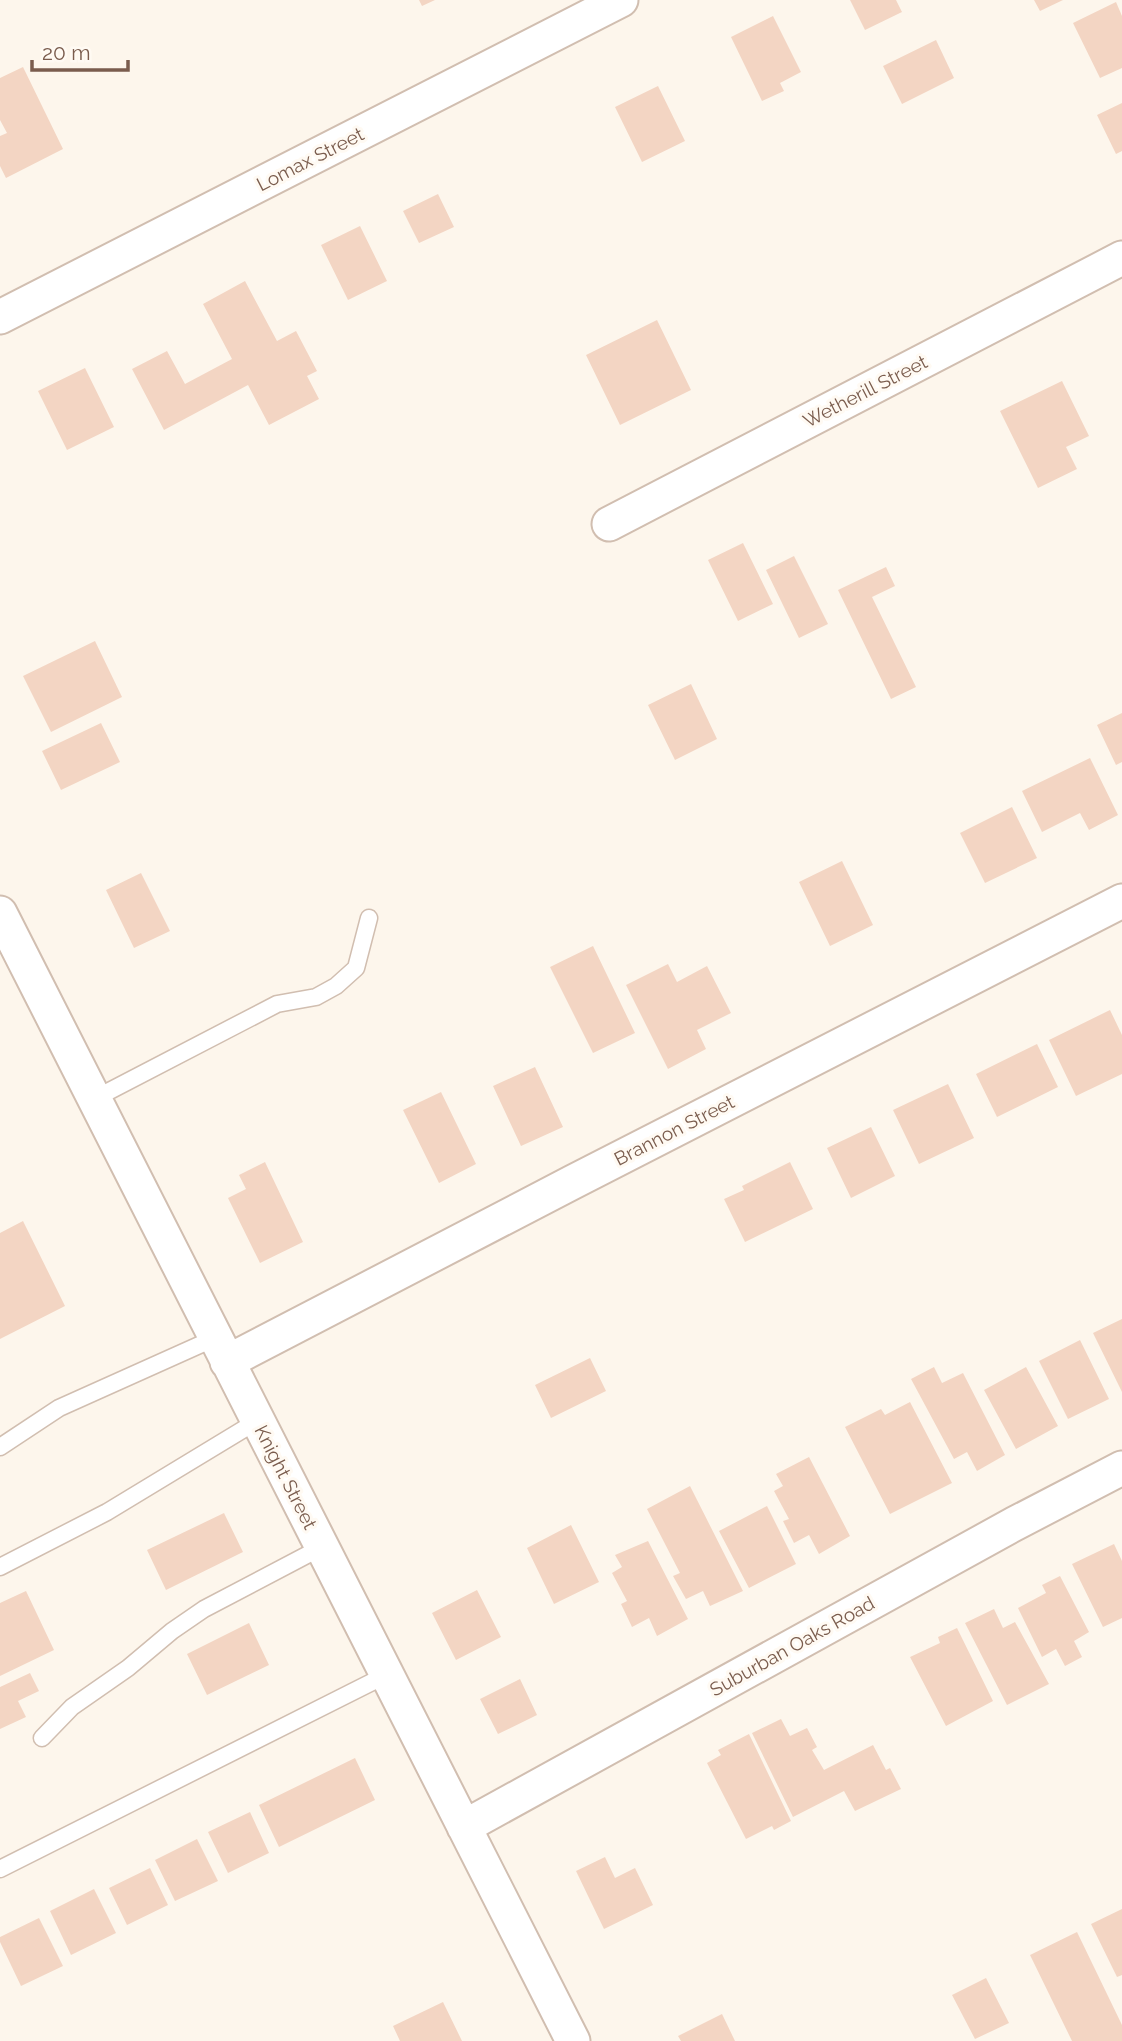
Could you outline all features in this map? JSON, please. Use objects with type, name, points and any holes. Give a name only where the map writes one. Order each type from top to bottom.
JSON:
[{"type":"street","name":"Lomax Street","points":[[0,317],[621,0]]},
{"type":"street","name":"Wetherill Street","points":[[609,524],[1122,258]]},
{"type":"street","name":"Brannon Street","points":[[221,1350],[585,1176],[1122,901]]},
{"type":"street","name":"Knight Street","points":[[0,913],[573,2041]]},
{"type":"street","name":"Suburban Oaks Road","points":[[464,1827],[1014,1524],[1122,1468]]},
{"type":"lane","points":[[94,1099],[277,1004],[316,997],[336,986],[355,968],[369,918]]},
{"type":"lane","points":[[0,1447],[59,1408],[221,1350]]},
{"type":"lane","points":[[0,1567],[107,1512],[257,1421]]},
{"type":"lane","points":[[41,1738],[72,1707],[204,1609],[321,1547]]},
{"type":"lane","points":[[0,1869],[386,1675]]},
{"type":"building","points":[[419,0],[435,0],[422,6]]},
{"type":"building","points":[[850,0],[896,0],[902,12],[865,30]]},
{"type":"building","points":[[1034,0],[1063,0],[1040,11]]},
{"type":"building","points":[[1116,2],[1122,16],[1122,68],[1100,78],[1073,23]]},
{"type":"building","points":[[773,16],[801,72],[780,83],[784,91],[762,101],[731,37]]},
{"type":"building","points":[[936,40],[954,78],[902,104],[883,66]]},
{"type":"building","points":[[23,67],[63,149],[6,178],[0,166],[0,136],[7,133],[0,120],[0,78]]},
{"type":"building","points":[[658,86],[685,141],[642,162],[615,107]]},
{"type":"building","points":[[1122,103],[1122,151],[1116,154],[1097,115]]},
{"type":"building","points":[[438,194],[454,227],[419,243],[403,211]]},
{"type":"building","points":[[360,226],[387,281],[348,300],[321,245]]},
{"type":"building","points":[[245,281],[277,341],[296,331],[317,371],[307,376],[319,399],[269,425],[248,385],[164,430],[132,369],[167,351],[185,384],[232,359],[203,304]]},
{"type":"building","points":[[657,320],[691,390],[620,425],[586,355]]},
{"type":"building","points":[[85,368],[114,427],[67,450],[38,391]]},
{"type":"building","points":[[1062,381],[1089,436],[1066,447],[1077,469],[1038,488],[1000,411]]},
{"type":"building","points":[[743,543],[773,604],[738,621],[708,560]]},
{"type":"building","points":[[794,556],[828,624],[799,638],[766,570]]},
{"type":"building","points":[[886,567],[895,586],[872,597],[916,687],[891,699],[838,590]]},
{"type":"building","points":[[95,641],[122,697],[51,732],[23,676]]},
{"type":"building","points":[[691,684],[717,739],[675,760],[648,705]]},
{"type":"building","points":[[1122,713],[1122,762],[1116,765],[1097,725]]},
{"type":"building","points":[[101,723],[120,762],[61,790],[42,751]]},
{"type":"building","points":[[1090,758],[1118,815],[1089,830],[1080,813],[1042,832],[1022,791]]},
{"type":"building","points":[[1012,807],[1037,858],[985,883],[960,833]]},
{"type":"building","points":[[842,861],[873,925],[830,946],[799,882]]},
{"type":"building","points":[[141,873],[170,931],[134,948],[106,890]]},
{"type":"building","points":[[593,946],[635,1033],[593,1053],[550,967]]},
{"type":"building","points":[[668,964],[677,982],[707,966],[731,1013],[697,1030],[706,1049],[668,1069],[626,985]]},
{"type":"building","points":[[1110,1010],[1122,1035],[1122,1074],[1076,1096],[1049,1040]]},
{"type":"building","points":[[1037,1044],[1058,1087],[997,1117],[976,1074]]},
{"type":"building","points":[[535,1067],[563,1127],[521,1146],[493,1086]]},
{"type":"building","points":[[948,1084],[974,1138],[919,1164],[893,1110]]},
{"type":"building","points":[[441,1092],[476,1164],[439,1183],[403,1110]]},
{"type":"building","points":[[871,1127],[895,1176],[851,1198],[827,1148]]},
{"type":"building","points":[[265,1162],[303,1242],[260,1263],[228,1198],[246,1189],[239,1175]]},
{"type":"building","points":[[790,1162],[813,1209],[745,1242],[724,1199],[744,1190],[742,1186]]},
{"type":"building","points":[[23,1221],[65,1306],[0,1339],[0,1233]]},
{"type":"building","points":[[1122,1319],[1122,1392],[1093,1333]]},
{"type":"building","points":[[1080,1340],[1109,1399],[1068,1419],[1039,1361]]},
{"type":"building","points":[[590,1358],[606,1391],[551,1418],[535,1385]]},
{"type":"building","points":[[934,1367],[942,1383],[963,1373],[1005,1455],[977,1471],[967,1452],[954,1459],[911,1379]]},
{"type":"building","points":[[1026,1367],[1058,1426],[1016,1449],[984,1390]]},
{"type":"building","points":[[910,1402],[952,1483],[890,1514],[845,1427],[881,1409],[885,1415]]},
{"type":"building","points":[[809,1457],[850,1536],[819,1554],[809,1535],[794,1543],[783,1521],[789,1519],[774,1491],[783,1486],[776,1474]]},
{"type":"building","points":[[690,1486],[743,1591],[710,1606],[703,1591],[686,1599],[673,1576],[680,1573],[647,1509]]},
{"type":"building","points":[[767,1506],[796,1564],[749,1588],[719,1531]]},
{"type":"building","points":[[224,1513],[243,1552],[166,1590],[147,1550]]},
{"type":"building","points":[[571,1525],[599,1582],[554,1604],[527,1548]]},
{"type":"building","points":[[648,1541],[688,1619],[657,1636],[649,1618],[632,1627],[621,1604],[627,1601],[612,1573],[622,1567],[615,1555]]},
{"type":"building","points":[[1114,1544],[1122,1561],[1122,1618],[1103,1627],[1072,1564]]},
{"type":"building","points":[[1060,1576],[1089,1632],[1074,1641],[1082,1657],[1065,1666],[1056,1649],[1042,1657],[1018,1608],[1046,1593],[1042,1585]]},
{"type":"building","points":[[477,1590],[501,1637],[456,1660],[432,1613]]},
{"type":"building","points":[[26,1591],[54,1650],[0,1676],[0,1603]]},
{"type":"building","points":[[994,1609],[1003,1628],[1015,1622],[1049,1684],[1007,1705],[965,1623]]},
{"type":"building","points":[[249,1623],[269,1665],[207,1695],[187,1654]]},
{"type":"building","points":[[957,1628],[993,1701],[946,1726],[910,1657],[940,1643],[938,1637]]},
{"type":"building","points":[[30,1673],[39,1691],[18,1701],[26,1717],[0,1729],[0,1687]]},
{"type":"building","points":[[520,1679],[537,1715],[498,1734],[480,1699]]},
{"type":"building","points":[[781,1719],[790,1736],[807,1728],[817,1747],[812,1750],[824,1770],[873,1745],[886,1770],[890,1768],[901,1789],[855,1811],[844,1791],[793,1817],[752,1733]]},
{"type":"building","points":[[749,1734],[791,1821],[774,1830],[772,1826],[746,1839],[707,1763],[721,1755],[718,1750]]},
{"type":"building","points":[[355,1758],[375,1800],[279,1847],[259,1805]]},
{"type":"building","points":[[250,1812],[269,1853],[228,1873],[208,1832]]},
{"type":"building","points":[[197,1839],[218,1881],[175,1901],[155,1860]]},
{"type":"building","points":[[605,1857],[615,1878],[635,1868],[653,1905],[604,1929],[576,1871]]},
{"type":"building","points":[[150,1868],[168,1905],[127,1925],[109,1888]]},
{"type":"building","points":[[94,1889],[116,1933],[71,1955],[50,1911]]},
{"type":"building","points":[[1122,1909],[1122,1975],[1117,1977],[1091,1924]]},
{"type":"building","points":[[39,1918],[63,1966],[21,1986],[0,1937]]},
{"type":"building","points":[[1077,1932],[1122,2025],[1122,2041],[1072,2041],[1030,1955]]},
{"type":"building","points":[[986,1978],[1009,2023],[975,2039],[952,1995]]},
{"type":"building","points":[[443,2002],[462,2041],[400,2041],[393,2026]]},
{"type":"building","points":[[722,2014],[735,2041],[681,2041],[678,2036]]}]
